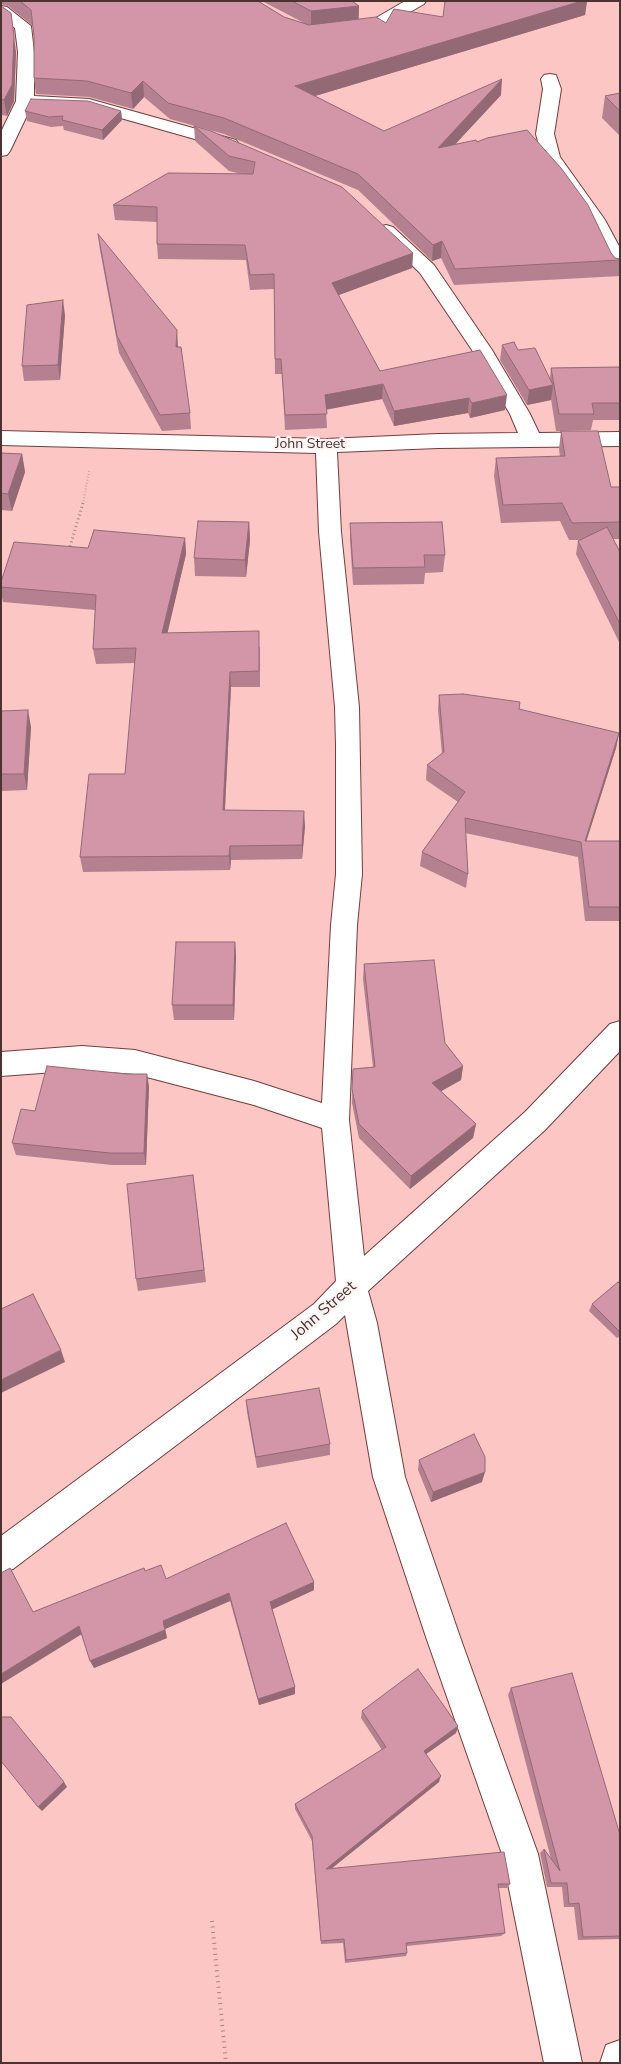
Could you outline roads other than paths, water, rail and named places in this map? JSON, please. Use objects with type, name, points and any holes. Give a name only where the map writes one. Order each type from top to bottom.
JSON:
[{"type":"street","points":[[327,32],[373,26],[418,1]]},
{"type":"street","points":[[1,11],[23,26],[26,52],[25,102],[1,151]]},
{"type":"street","points":[[550,79],[552,88],[545,134],[551,158],[596,220],[620,268]]},
{"type":"street","points":[[25,102],[89,104],[218,140],[246,150]]},
{"type":"street","points":[[371,216],[427,270],[482,350],[520,414],[531,440]]},
{"type":"street","name":"John Street","points":[[1,438],[326,446],[438,441],[620,439]]},
{"type":"street","points":[[326,446],[335,588],[347,707],[350,793],[349,874],[344,925],[335,1120],[352,1286],[362,1323],[389,1477],[443,1637],[520,1854],[564,2063]]},
{"type":"street","name":"John Street","points":[[1,1557],[325,1314],[352,1286],[535,1121],[620,1032]]},
{"type":"street","points":[[1,1064],[82,1058],[135,1062],[254,1093],[335,1120]]}]
